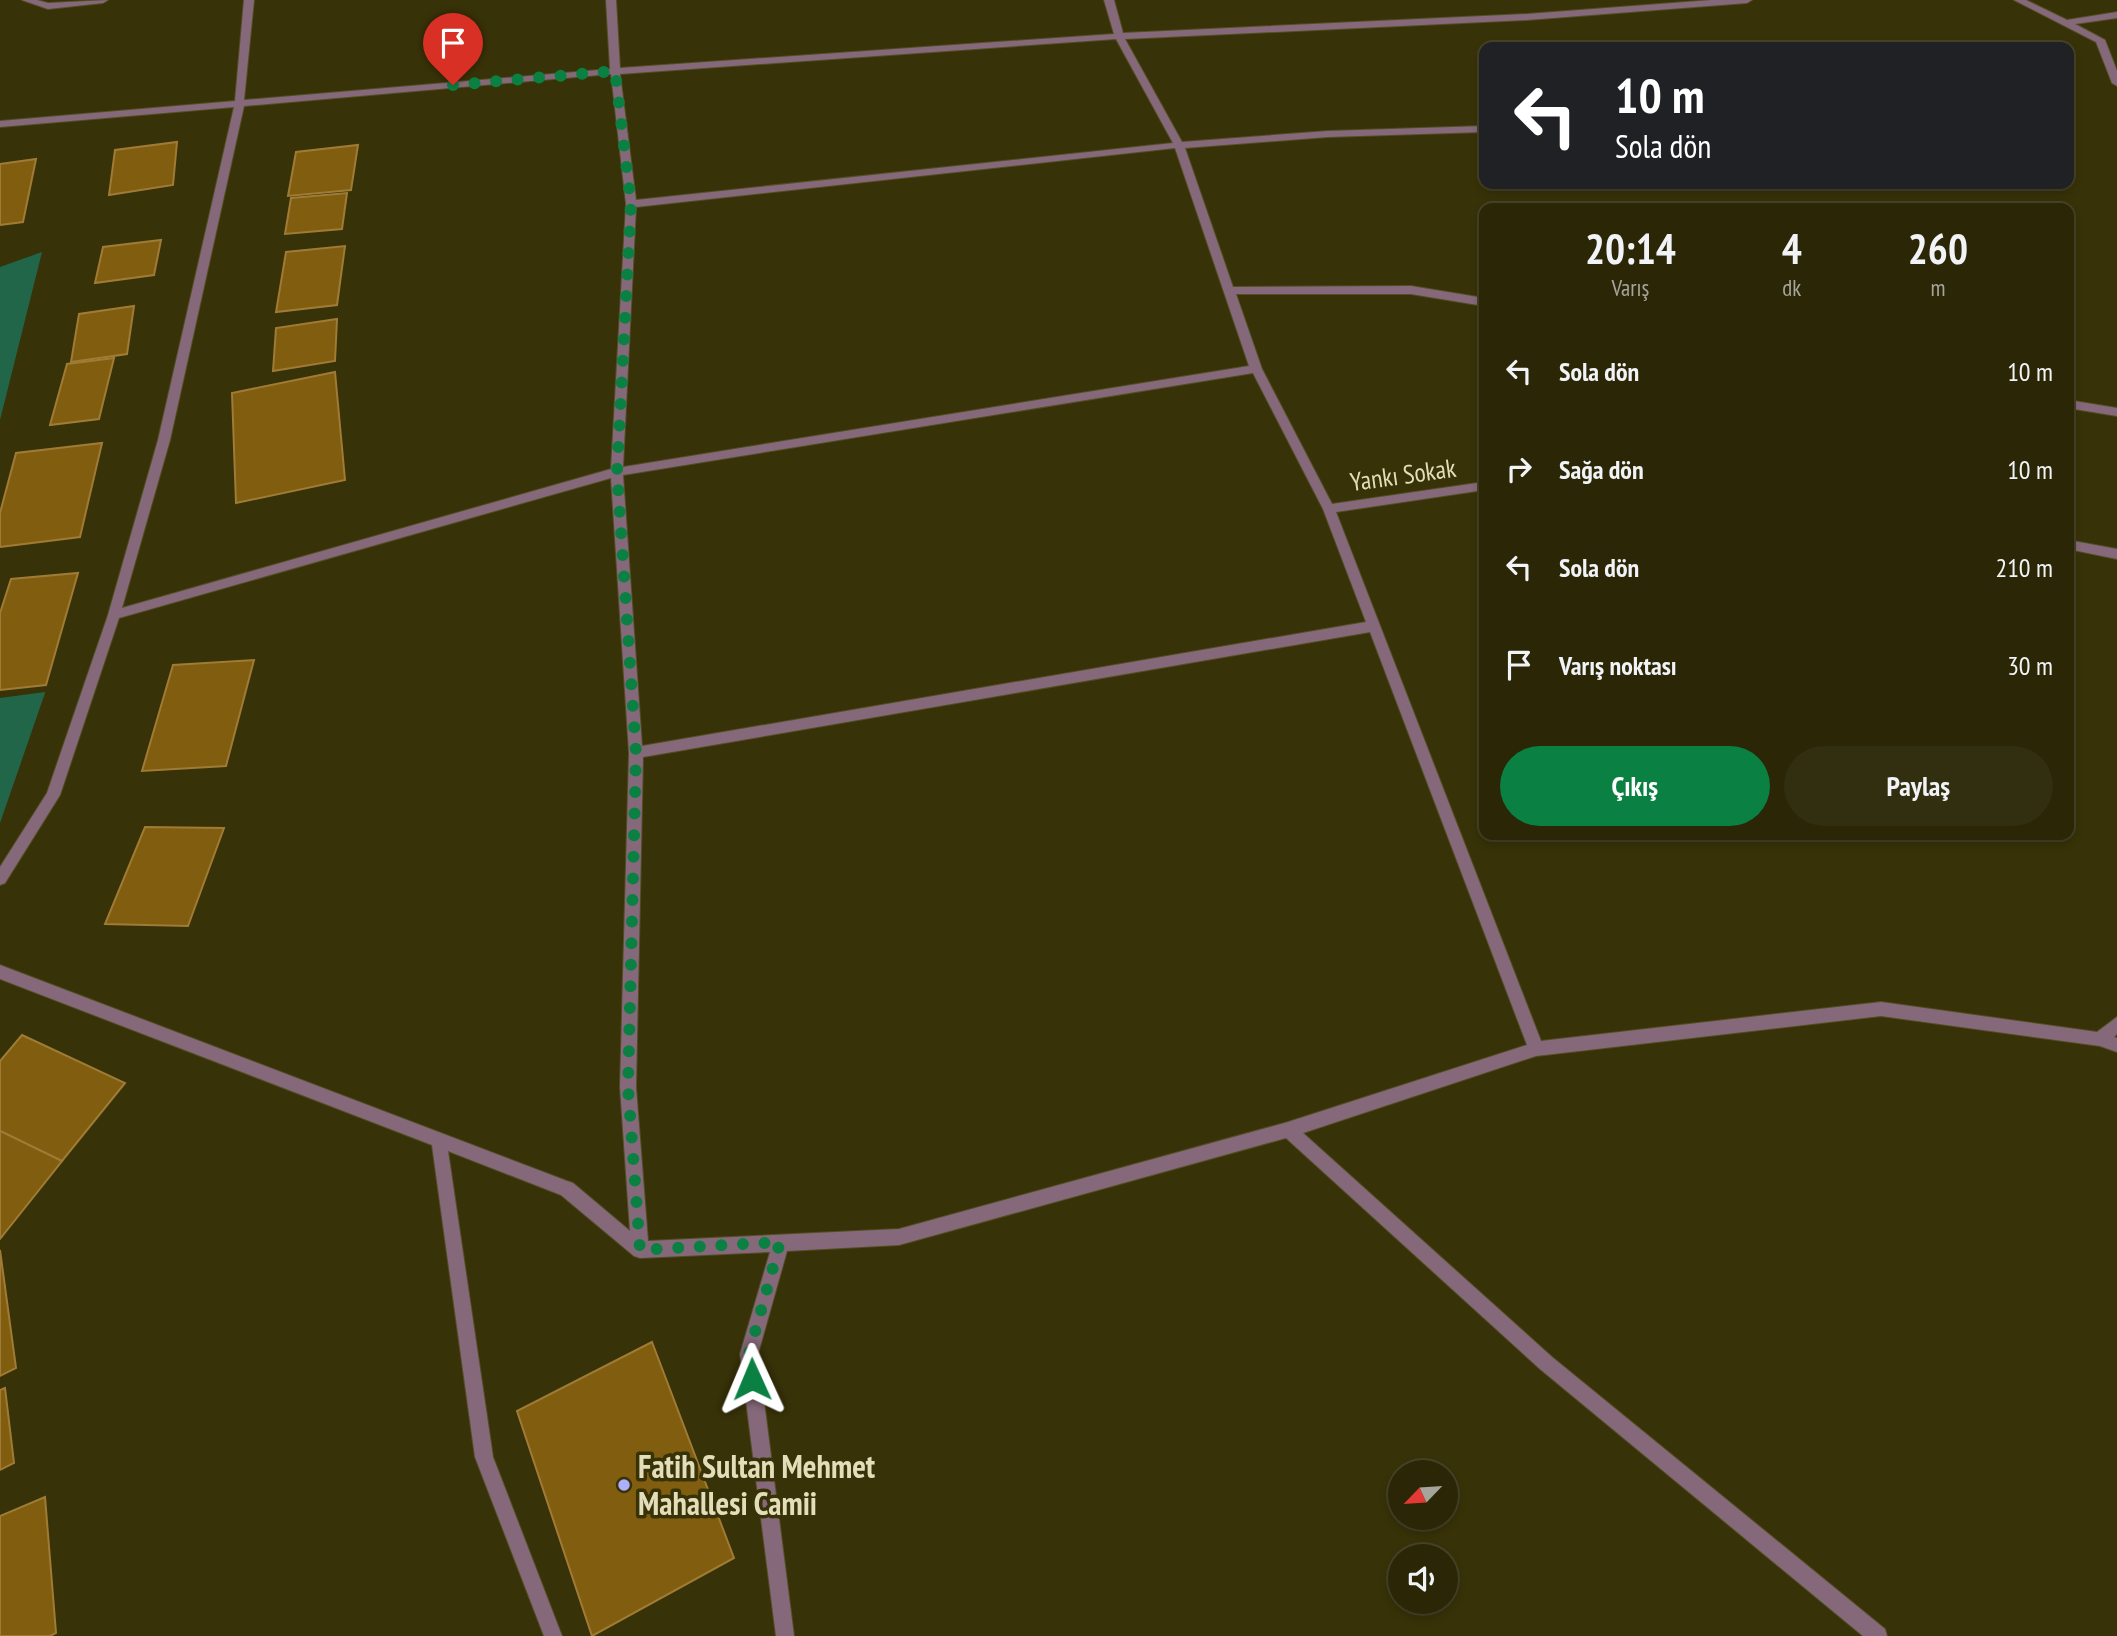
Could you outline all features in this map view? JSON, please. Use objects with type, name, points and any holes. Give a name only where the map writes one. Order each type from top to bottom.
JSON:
[{"type":"street","points":[[27,0],[48,6],[103,0]]},
{"type":"street","points":[[0,879],[53,795],[114,615],[164,440],[239,105],[248,0]]},
{"type":"street","points":[[611,0],[615,71],[631,204],[617,472],[636,753],[628,1087],[640,1250]]},
{"type":"street","points":[[1109,0],[1119,36],[1179,145],[1256,369],[1328,509],[1536,1049]]},
{"type":"street","points":[[0,124],[615,71],[1119,36],[1527,18],[1747,0]]},
{"type":"street","points":[[2020,0],[2100,40],[2117,83]]},
{"type":"street","points":[[2065,23],[2117,15]]},
{"type":"street","points":[[631,204],[1179,145],[1328,134],[1479,129]]},
{"type":"street","points":[[1229,291],[1411,290],[1479,301]]},
{"type":"street","points":[[114,615],[617,472],[1256,369]]},
{"type":"street","points":[[2074,405],[2117,412]]},
{"type":"street","name":"Yankı Sokak","points":[[1328,509],[1479,487]]},
{"type":"street","points":[[2074,545],[2117,554]]},
{"type":"street","points":[[636,753],[1373,626]]},
{"type":"street","points":[[0,972],[568,1189],[640,1250],[899,1237],[1288,1130],[1536,1049],[1881,1009],[2100,1039],[2117,1045]]},
{"type":"street","points":[[2100,1039],[2117,1024]]},
{"type":"street","points":[[1288,1130],[1546,1363],[1878,1636]]},
{"type":"street","points":[[439,1141],[484,1457],[553,1636]]},
{"type":"street","points":[[780,1242],[749,1354],[785,1636]]},
{"type":"green space","points":[[42,252],[0,420],[0,267]]},
{"type":"green space","points":[[45,693],[0,823],[0,698]]},
{"type":"building","points":[[177,142],[173,185],[109,195],[115,150]]},
{"type":"building","points":[[358,145],[351,190],[288,196],[296,152]]},
{"type":"building","points":[[36,159],[23,222],[0,225],[0,164]]},
{"type":"building","points":[[347,193],[342,229],[285,234],[291,198]]},
{"type":"building","points":[[161,240],[154,275],[95,283],[103,247]]},
{"type":"building","points":[[345,246],[337,305],[276,312],[286,252]]},
{"type":"building","points":[[134,306],[127,354],[71,362],[79,314]]},
{"type":"building","points":[[337,319],[335,361],[273,371],[276,328]]},
{"type":"building","points":[[114,358],[99,419],[50,425],[67,364]]},
{"type":"building","points":[[335,372],[345,480],[236,503],[232,393]]},
{"type":"building","points":[[102,443],[80,537],[0,547],[0,513],[16,453]]},
{"type":"building","points":[[78,573],[46,685],[0,690],[0,613],[11,579]]},
{"type":"building","points":[[254,660],[226,766],[142,771],[173,665]]},
{"type":"building","points":[[145,827],[224,828],[188,926],[105,924]]},
{"type":"building","points":[[22,1035],[125,1083],[62,1161],[0,1131],[0,1061]]},
{"type":"building","points":[[0,1131],[62,1161],[0,1239]]},
{"type":"building","points":[[0,1250],[16,1368],[0,1376]]},
{"type":"building","name":"Fatih Sultan Mehmet Mahallesi Camii","points":[[652,1342],[734,1558],[592,1636],[517,1411]]},
{"type":"building","points":[[5,1388],[14,1463],[0,1470],[0,1390]]},
{"type":"building","points":[[45,1497],[56,1633],[50,1636],[0,1636],[0,1516]]},
{"type":"place","name":"Fatih Sultan Mehmet Mahallesi Camii","points":[[624,1485]]},
{"type":"route","points":[[453,85],[615,71],[631,204],[617,472],[636,753],[628,1087],[640,1250],[780,1242],[749,1354],[752,1379]]}]
